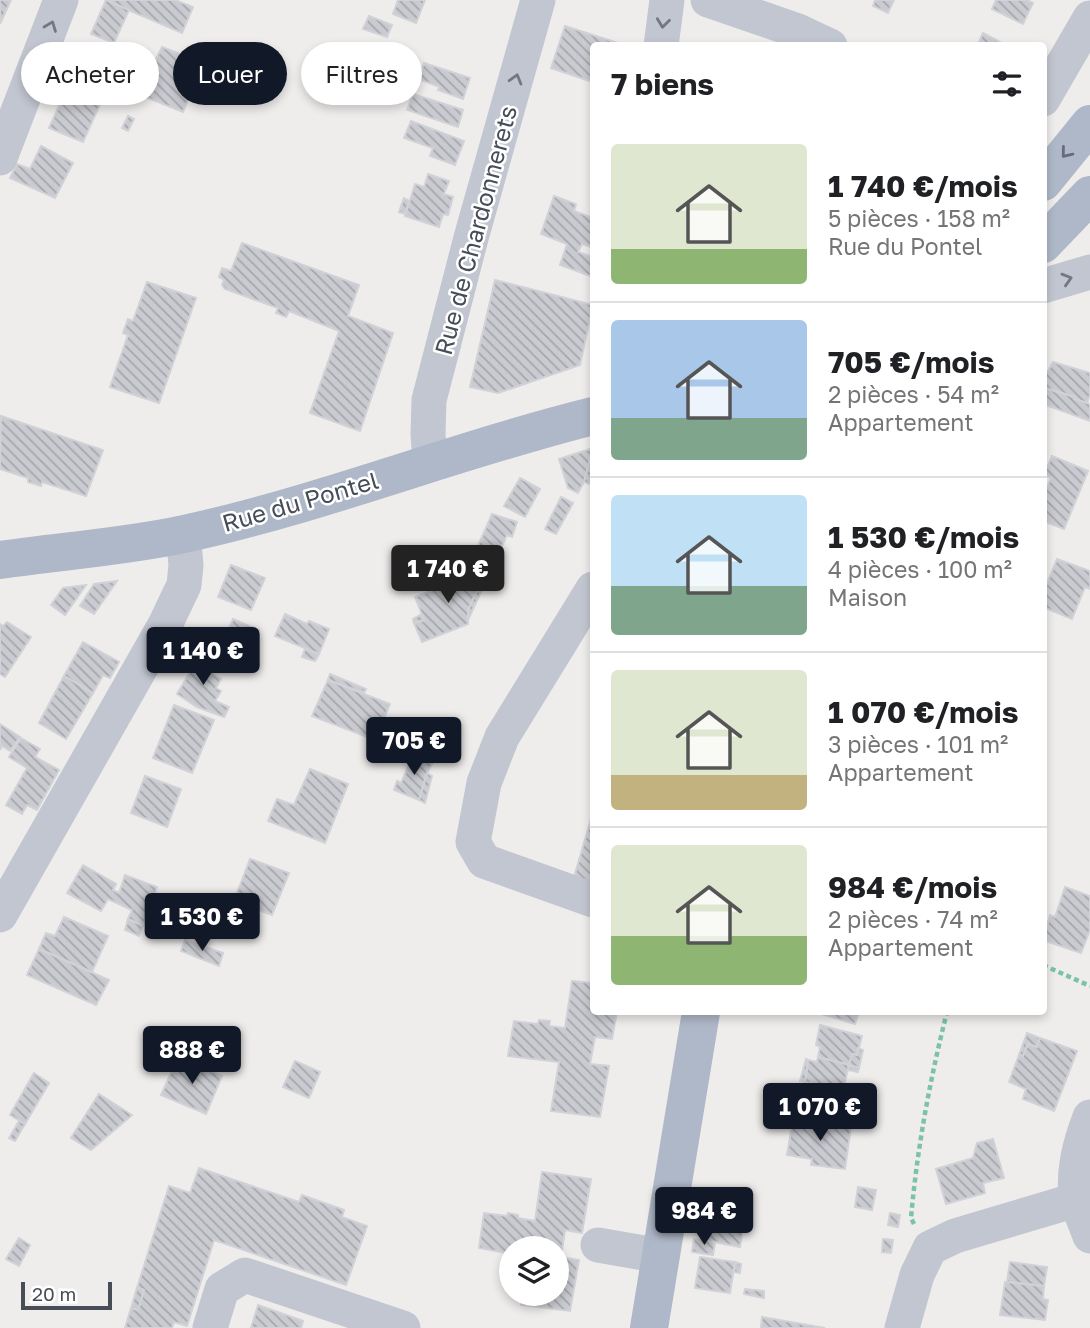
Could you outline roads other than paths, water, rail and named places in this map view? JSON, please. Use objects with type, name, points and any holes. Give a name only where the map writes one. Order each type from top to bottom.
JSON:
[{"type":"main road","points":[[1047,177],[1090,124]]},
{"type":"main road","points":[[1047,240],[1090,195]]},
{"type":"main road","name":"Rue du Pontel","points":[[0,560],[183,534],[285,508],[590,417]]},
{"type":"main road","points":[[649,1328],[701,1015]]},
{"type":"street","points":[[0,158],[61,0]]},
{"type":"street","name":"Rue de Chardonnerets","points":[[430,463],[429,400],[538,0]]},
{"type":"street","points":[[662,42],[667,0]]},
{"type":"street","points":[[708,0],[794,14],[826,42]]},
{"type":"street","points":[[1047,92],[1090,18]]},
{"type":"street","points":[[1047,285],[1090,272]]},
{"type":"street","points":[[0,915],[170,615],[184,584],[186,565],[183,534]]},
{"type":"street","points":[[590,594],[502,737],[484,783],[473,842],[484,861],[590,899]]},
{"type":"street","points":[[1090,1118],[1077,1155],[1074,1176],[1076,1200],[1090,1236]]},
{"type":"street","points":[[902,1328],[917,1275],[930,1248],[955,1236],[1076,1200]]},
{"type":"street","points":[[598,1245],[661,1256]]},
{"type":"street","points":[[210,1328],[222,1289],[245,1275],[403,1328]]}]
